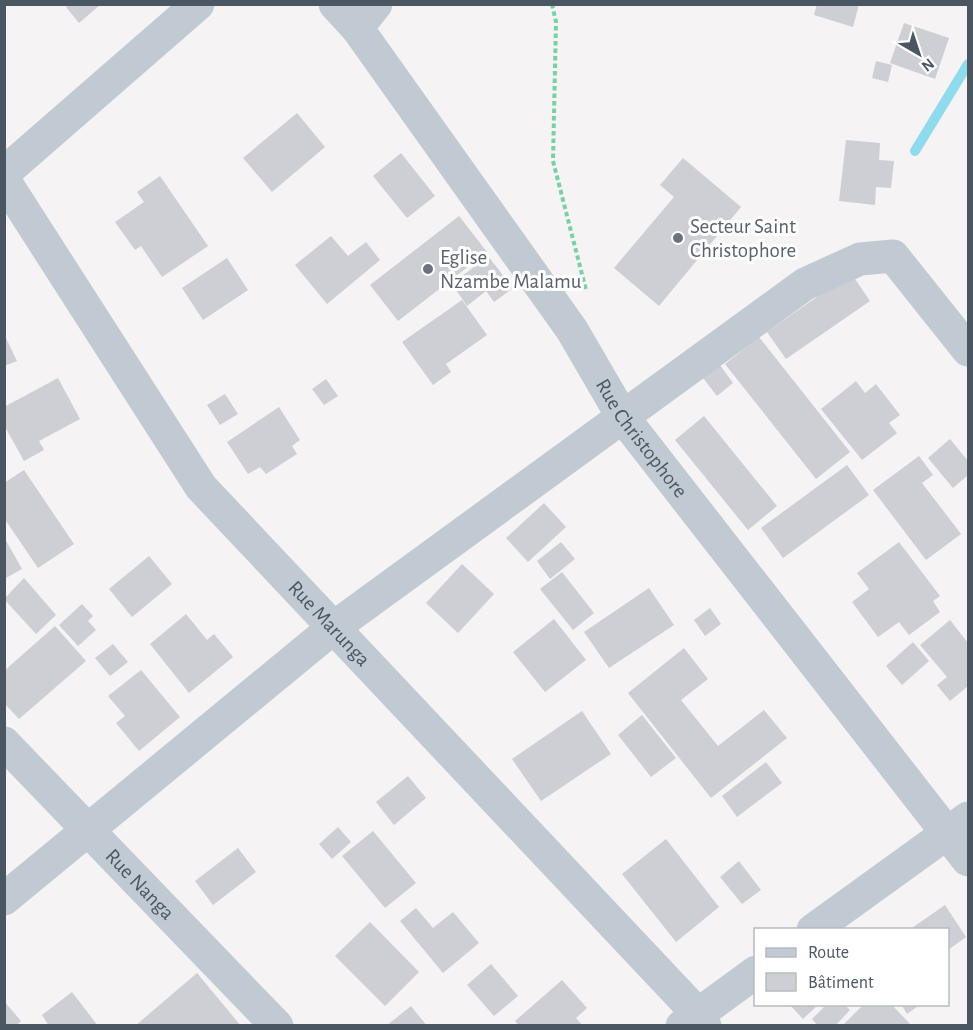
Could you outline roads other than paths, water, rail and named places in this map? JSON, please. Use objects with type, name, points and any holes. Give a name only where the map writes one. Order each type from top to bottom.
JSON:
[{"type":"street","points":[[4,173],[198,4]]},
{"type":"street","name":"Rue Christophore","points":[[356,12],[572,330],[622,416],[957,826],[969,860]]},
{"type":"street","name":"Rue Marunga","points":[[4,180],[201,486],[695,1022]]},
{"type":"street","points":[[4,899],[90,831],[333,628],[805,284],[860,259],[893,256],[969,350]]},
{"type":"street","name":"Rue Nanga","points":[[4,743],[277,1026]]},
{"type":"street","points":[[816,928],[957,826]]},
{"type":"street","points":[[695,1022],[754,974]]},
{"type":"waterway","points":[[915,151],[968,64]]},
{"type":"place","name":"Secteur Saint Christophore","points":[[678,238]]},
{"type":"place","name":"Eglise Nzambe Malamu","points":[[428,269]]}]
